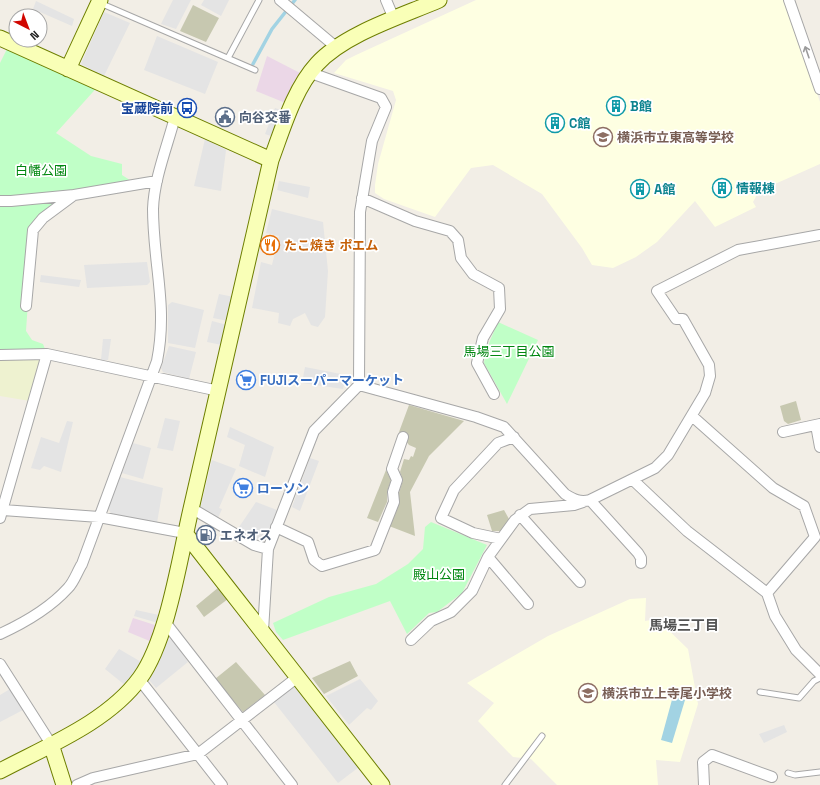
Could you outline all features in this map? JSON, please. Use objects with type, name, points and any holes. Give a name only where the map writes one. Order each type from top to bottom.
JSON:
[{"type":"street","points":[[280,0],[336,47]]},
{"type":"street","points":[[386,0],[394,19]]},
{"type":"street","points":[[0,771],[87,724],[116,704],[139,679],[148,666],[165,622],[271,160],[287,118],[299,91],[317,64],[336,47],[354,37],[439,0]]},
{"type":"street","points":[[789,0],[820,89]]},
{"type":"street","points":[[68,69],[97,1]]},
{"type":"street","points":[[0,38],[271,160]]},
{"type":"street","points":[[263,632],[268,549],[276,527],[314,431],[359,385],[360,212],[372,141],[386,107],[381,98],[311,73]]},
{"type":"street","points":[[0,634],[27,619],[55,600],[69,587],[82,564],[98,517],[151,377],[161,341],[162,312],[153,208],[158,181],[175,117]]},
{"type":"street","points":[[0,201],[74,195],[158,181]]},
{"type":"street","points":[[26,306],[33,230],[43,218],[74,195]]},
{"type":"street","points":[[362,198],[415,221],[450,231],[458,240],[461,258],[473,274],[499,288],[500,309],[484,338],[477,363],[494,394]]},
{"type":"street","points":[[411,640],[431,621],[451,612],[472,591],[488,557],[520,515],[530,509],[574,505],[587,501],[655,468],[668,455],[705,393],[710,376],[709,365],[683,319],[676,320],[657,291],[738,250],[820,235]]},
{"type":"street","points":[[0,355],[47,354],[90,362],[151,377],[219,391]]},
{"type":"street","points":[[47,354],[2,514],[98,517],[185,532],[299,676],[382,785]]},
{"type":"street","points":[[359,385],[504,426],[565,494],[576,500],[587,501],[638,553],[641,558],[641,563]]},
{"type":"street","points":[[692,416],[773,488],[804,506],[815,537],[767,593]]},
{"type":"street","points":[[783,432],[818,425],[820,447]]},
{"type":"street","points":[[276,527],[308,542],[314,560],[322,566],[375,550],[394,502],[393,492],[397,480],[392,469],[404,449],[403,437]]},
{"type":"street","points":[[501,538],[473,533],[441,518],[454,490],[498,443],[514,438]]},
{"type":"street","points":[[633,480],[687,531],[767,593],[775,616],[796,650],[820,674]]},
{"type":"street","points":[[191,508],[254,545],[268,549]]},
{"type":"street","points":[[520,515],[580,582]]},
{"type":"street","points":[[488,557],[528,604]]},
{"type":"street","points":[[165,622],[292,785]]},
{"type":"street","points":[[0,664],[51,744],[64,785]]},
{"type":"street","points":[[77,785],[93,778],[198,754],[299,676]]},
{"type":"street","points":[[139,679],[222,785]]},
{"type":"street","points":[[704,785],[703,762],[712,755],[772,777]]},
{"type":"lane","points":[[228,58],[259,0]]},
{"type":"lane","points":[[97,1],[255,70]]},
{"type":"lane","points":[[760,692],[799,698],[814,682],[820,678]]},
{"type":"lane","points":[[505,785],[542,736]]},
{"type":"lane","points":[[788,773],[795,775],[820,772]]},
{"type":"shaded area","points":[[173,0],[191,0],[176,29],[161,24]]},
{"type":"shaded area","points":[[204,0],[229,0],[221,16],[201,5]]},
{"type":"shaded area","name":"横浜市立東高等学校","points":[[476,0],[787,0],[820,102],[820,164],[759,191],[753,202],[756,207],[715,227],[695,201],[657,242],[636,257],[613,268],[592,265],[582,248],[542,194],[493,165],[471,168],[435,217],[384,199],[375,193],[375,185],[378,164],[396,100],[393,91],[334,73],[346,60]]},
{"type":"shaded area","points":[[36,1],[74,19],[72,26],[48,16],[48,8],[33,8]]},
{"type":"shaded area","points":[[193,5],[219,18],[206,42],[180,31]]},
{"type":"shaded area","points":[[104,12],[130,23],[104,76],[81,64]]},
{"type":"shaded area","points":[[157,36],[218,62],[205,94],[144,70]]},
{"type":"shaded area","points":[[267,56],[302,74],[288,104],[256,91]]},
{"type":"shaded area","points":[[275,108],[284,111],[274,137],[265,134]]},
{"type":"shaded area","points":[[205,139],[226,150],[221,191],[194,186]]},
{"type":"shaded area","points":[[279,181],[310,187],[308,198],[277,190]]},
{"type":"shaded area","points":[[272,209],[323,222],[328,271],[325,317],[318,327],[311,325],[305,313],[293,319],[290,326],[278,323],[279,313],[252,308],[261,262],[272,265],[279,236],[266,233]]},
{"type":"shaded area","points":[[147,262],[150,282],[147,285],[87,288],[84,265]]},
{"type":"shaded area","points":[[41,275],[81,280],[79,287],[40,282]]},
{"type":"shaded area","points":[[219,294],[234,297],[228,321],[213,318]]},
{"type":"shaded area","points":[[172,302],[204,310],[195,348],[168,343],[168,305]]},
{"type":"shaded area","points":[[212,321],[227,325],[222,345],[207,342]]},
{"type":"shaded area","points":[[103,339],[111,339],[108,360],[101,360]]},
{"type":"shaded area","points":[[169,346],[196,352],[189,379],[163,372],[161,368]]},
{"type":"shaded area","points":[[38,357],[42,362],[30,401],[0,396],[0,358]]},
{"type":"shaded area","points":[[305,367],[346,375],[343,389],[302,383]]},
{"type":"shaded area","points":[[796,401],[801,420],[788,424],[784,421],[780,406]]},
{"type":"shaded area","points":[[409,405],[464,421],[429,456],[410,492],[415,536],[389,526],[403,480],[400,472],[404,459],[409,460],[411,456],[413,457],[416,448],[409,445],[405,440],[407,434],[399,432]]},
{"type":"shaded area","points":[[165,418],[180,421],[173,451],[157,448]]},
{"type":"shaded area","points":[[67,421],[73,422],[61,472],[44,466],[40,470],[31,468],[41,437],[59,443]]},
{"type":"shaded area","points":[[230,427],[274,447],[265,477],[239,466],[245,445],[227,437]]},
{"type":"shaded area","points":[[133,443],[151,448],[143,479],[122,473]]},
{"type":"shaded area","points":[[310,458],[319,461],[300,511],[292,507]]},
{"type":"shaded area","points":[[212,460],[236,469],[219,508],[222,509],[218,518],[204,513],[200,509]]},
{"type":"shaded area","points":[[386,470],[391,480],[387,492],[387,502],[378,522],[367,518]]},
{"type":"shaded area","points":[[120,477],[163,488],[157,523],[112,515],[108,508]]},
{"type":"shaded area","points":[[256,502],[277,510],[265,539],[260,540],[237,530]]},
{"type":"shaded area","points":[[504,510],[509,519],[501,531],[492,531],[487,515]]},
{"type":"shaded area","points":[[219,587],[228,599],[204,617],[196,606]]},
{"type":"shaded area","name":"横浜市立上寺尾小学校","points":[[646,598],[645,621],[657,619],[688,649],[698,704],[680,762],[656,760],[658,785],[557,785],[531,759],[513,757],[478,721],[494,703],[467,683],[548,636],[630,599]]},
{"type":"shaded area","points":[[136,610],[159,615],[158,623],[134,616]]},
{"type":"shaded area","points":[[133,618],[158,626],[152,642],[128,632]]},
{"type":"shaded area","points":[[173,639],[188,662],[156,688],[149,680],[156,669],[167,640]]},
{"type":"shaded area","points":[[119,649],[143,663],[126,686],[105,669]]},
{"type":"shaded area","points":[[350,661],[358,676],[324,694],[312,678]]},
{"type":"shaded area","points":[[236,662],[265,695],[243,712],[215,679]]},
{"type":"shaded area","points":[[360,679],[378,701],[371,710],[367,708],[349,725],[326,696]]},
{"type":"shaded area","points":[[297,685],[359,767],[338,783],[274,702],[293,686]]},
{"type":"shaded area","points":[[10,689],[23,710],[0,722],[0,695]]},
{"type":"shaded area","points":[[784,725],[787,732],[764,743],[759,734]]},
{"type":"green space","name":"白幡公園","points":[[8,47],[21,48],[101,83],[56,133],[91,156],[122,164],[122,175],[136,184],[74,195],[33,230],[26,331],[32,340],[43,344],[47,354],[0,355],[0,63]]},
{"type":"green space","name":"馬場三丁目公園","points":[[498,322],[538,340],[507,404],[484,363],[486,350]]},
{"type":"green space","name":"殿山公園","points":[[431,522],[487,545],[462,593],[437,612],[429,613],[407,634],[390,601],[283,640],[276,632],[273,623],[329,597],[376,584],[408,564],[423,549],[425,527]]},
{"type":"water","points":[[673,696],[685,700],[672,743],[661,740]]},
{"type":"waterway","points":[[253,64],[272,29],[295,0]]},
{"type":"place","name":"B館","points":[[616,106]]},
{"type":"place","name":"宝蔵院前","points":[[187,108]]},
{"type":"place","name":"向谷交番","points":[[225,117]]},
{"type":"place","name":"C館","points":[[555,123]]},
{"type":"place","name":"横浜市立東高等学校","points":[[603,137]]},
{"type":"place","name":"情報棟","points":[[722,188]]},
{"type":"place","name":"A館","points":[[640,189]]},
{"type":"place","name":"たこ焼き ポエム","points":[[270,245]]},
{"type":"place","name":"FUJIスーパーマーケット","points":[[246,380]]},
{"type":"place","name":"ローソン","points":[[243,488]]},
{"type":"place","name":"エネオス","points":[[206,535]]},
{"type":"place","name":"横浜市立上寺尾小学校","points":[[588,693]]},
{"type":"district","name":"馬場三丁目","points":[[684,625]]}]
